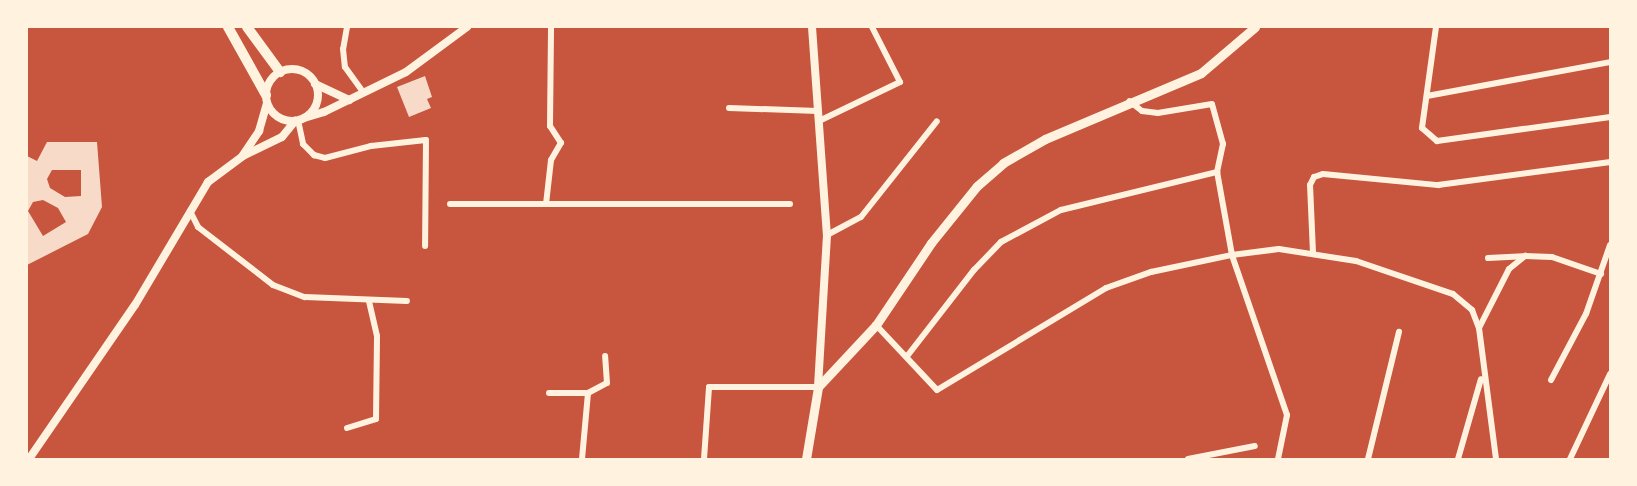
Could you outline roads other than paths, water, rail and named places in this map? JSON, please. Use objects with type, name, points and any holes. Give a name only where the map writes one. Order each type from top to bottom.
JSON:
[{"type":"highway","points":[[228,27],[266,99]]},
{"type":"highway","points":[[247,27],[280,72]]},
{"type":"main road","points":[[266,99],[281,119],[299,120],[364,93],[426,60],[467,27]]},
{"type":"main road","points":[[806,455],[818,387],[876,325],[931,243],[977,186],[1003,163],[1045,139],[1128,101],[1201,73],[1255,27]]},
{"type":"main road","points":[[243,156],[259,131],[270,81],[280,72],[296,70],[315,84],[349,100]]},
{"type":"main road","points":[[29,459],[135,305],[208,182],[243,156],[282,137],[317,99],[315,84]]},
{"type":"street","points":[[347,27],[343,49],[345,67],[364,93]]},
{"type":"street","points":[[546,204],[551,160],[561,143],[550,126],[551,27]]},
{"type":"street","points":[[704,459],[709,387],[818,387],[827,234],[812,27]]},
{"type":"street","points":[[819,122],[900,82],[872,27]]},
{"type":"street","points":[[1436,27],[1422,128],[1437,141],[1610,117]]},
{"type":"street","points":[[1427,96],[1610,62]]},
{"type":"street","points":[[1128,101],[1142,111],[1158,113],[1212,104],[1223,144],[1217,172],[1232,255],[1287,416],[1278,459]]},
{"type":"street","points":[[729,108],[818,111]]},
{"type":"street","points":[[299,120],[303,144],[314,155],[325,158],[370,146],[427,142],[425,246]]},
{"type":"street","points":[[827,234],[861,216],[937,121]]},
{"type":"street","points":[[1313,253],[1310,184],[1314,177],[1323,174],[1438,185],[1610,162]]},
{"type":"street","points":[[908,355],[974,270],[1001,242],[1061,210],[1217,172]]},
{"type":"street","points":[[450,204],[790,204]]},
{"type":"street","points":[[190,211],[198,227],[273,285],[305,297],[407,301]]},
{"type":"street","points":[[1551,380],[1586,314],[1610,245]]},
{"type":"street","points":[[876,325],[908,355],[937,390],[1080,300],[1151,272],[1232,255],[1279,249],[1356,261],[1453,294],[1472,310],[1479,328],[1482,375],[1496,459]]},
{"type":"street","points":[[1479,328],[1509,268],[1525,256]]},
{"type":"street","points":[[1488,258],[1552,257],[1601,274]]},
{"type":"street","points":[[347,428],[376,419],[377,336],[369,300]]},
{"type":"street","points":[[1368,459],[1399,332]]},
{"type":"street","points":[[549,393],[588,393],[606,383],[605,356]]},
{"type":"street","points":[[1570,459],[1610,374]]},
{"type":"street","points":[[1458,459],[1482,375]]},
{"type":"street","points":[[582,459],[588,393]]},
{"type":"street","points":[[1188,459],[1255,446]]}]
